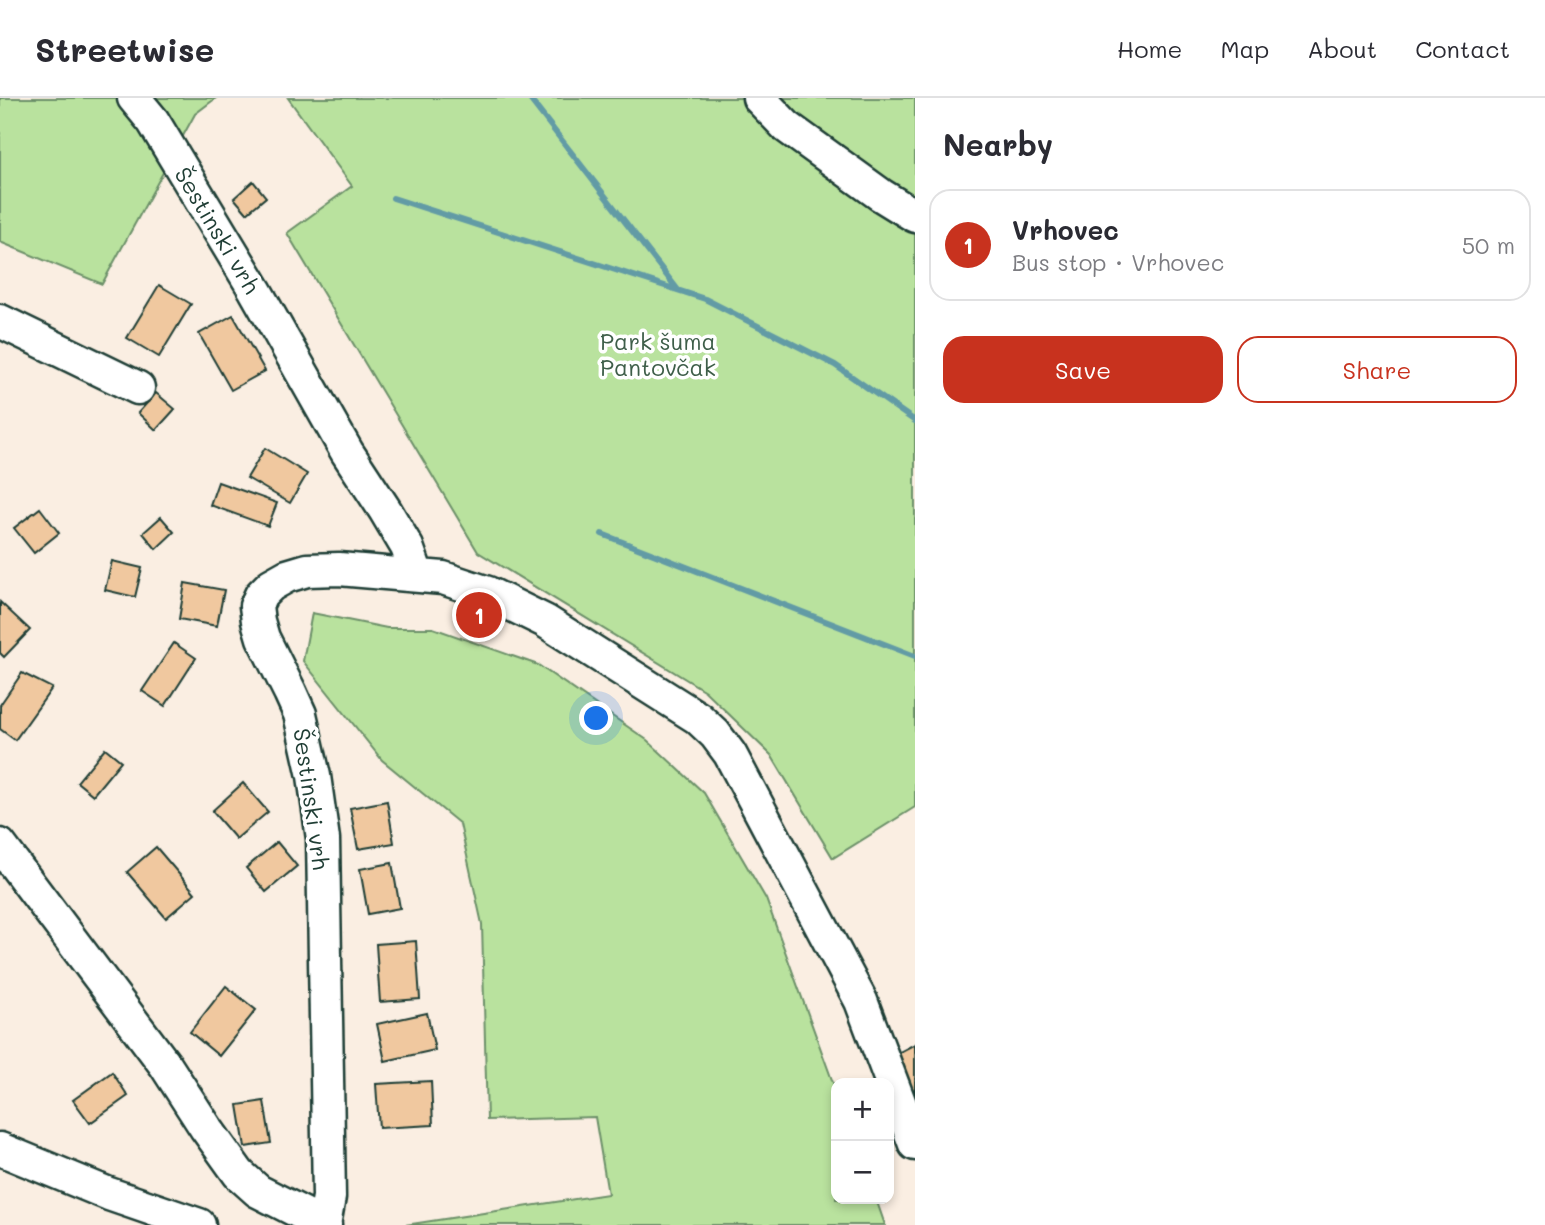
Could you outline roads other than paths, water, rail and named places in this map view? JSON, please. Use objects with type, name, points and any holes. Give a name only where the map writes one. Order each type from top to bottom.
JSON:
[{"type":"street","name":"Šestinski vrh","points":[[0,845],[166,1066],[239,1174],[258,1191],[324,1225],[329,1197],[323,839],[314,776],[300,714],[262,638],[256,606],[271,585],[287,576],[307,570],[339,569],[417,575],[407,547],[347,452],[255,290],[153,121],[134,98]]},
{"type":"street","points":[[759,98],[787,127],[881,195],[915,216]]},
{"type":"street","points":[[0,321],[138,388]]},
{"type":"street","points":[[417,575],[465,584],[545,621],[698,718],[715,734],[741,773],[861,1001],[915,1144]]},
{"type":"street","points":[[0,1149],[109,1194],[200,1225]]},
{"type":"waterway","points":[[529,98],[678,290]]},
{"type":"waterway","points":[[393,198],[705,299],[835,365],[915,421]]},
{"type":"waterway","points":[[602,534],[915,656]]},
{"type":"place","name":"Vrhovec","points":[[479,615]]},
{"type":"park label","name":"Park šuma Pantovčak","points":[[658,354]]}]
